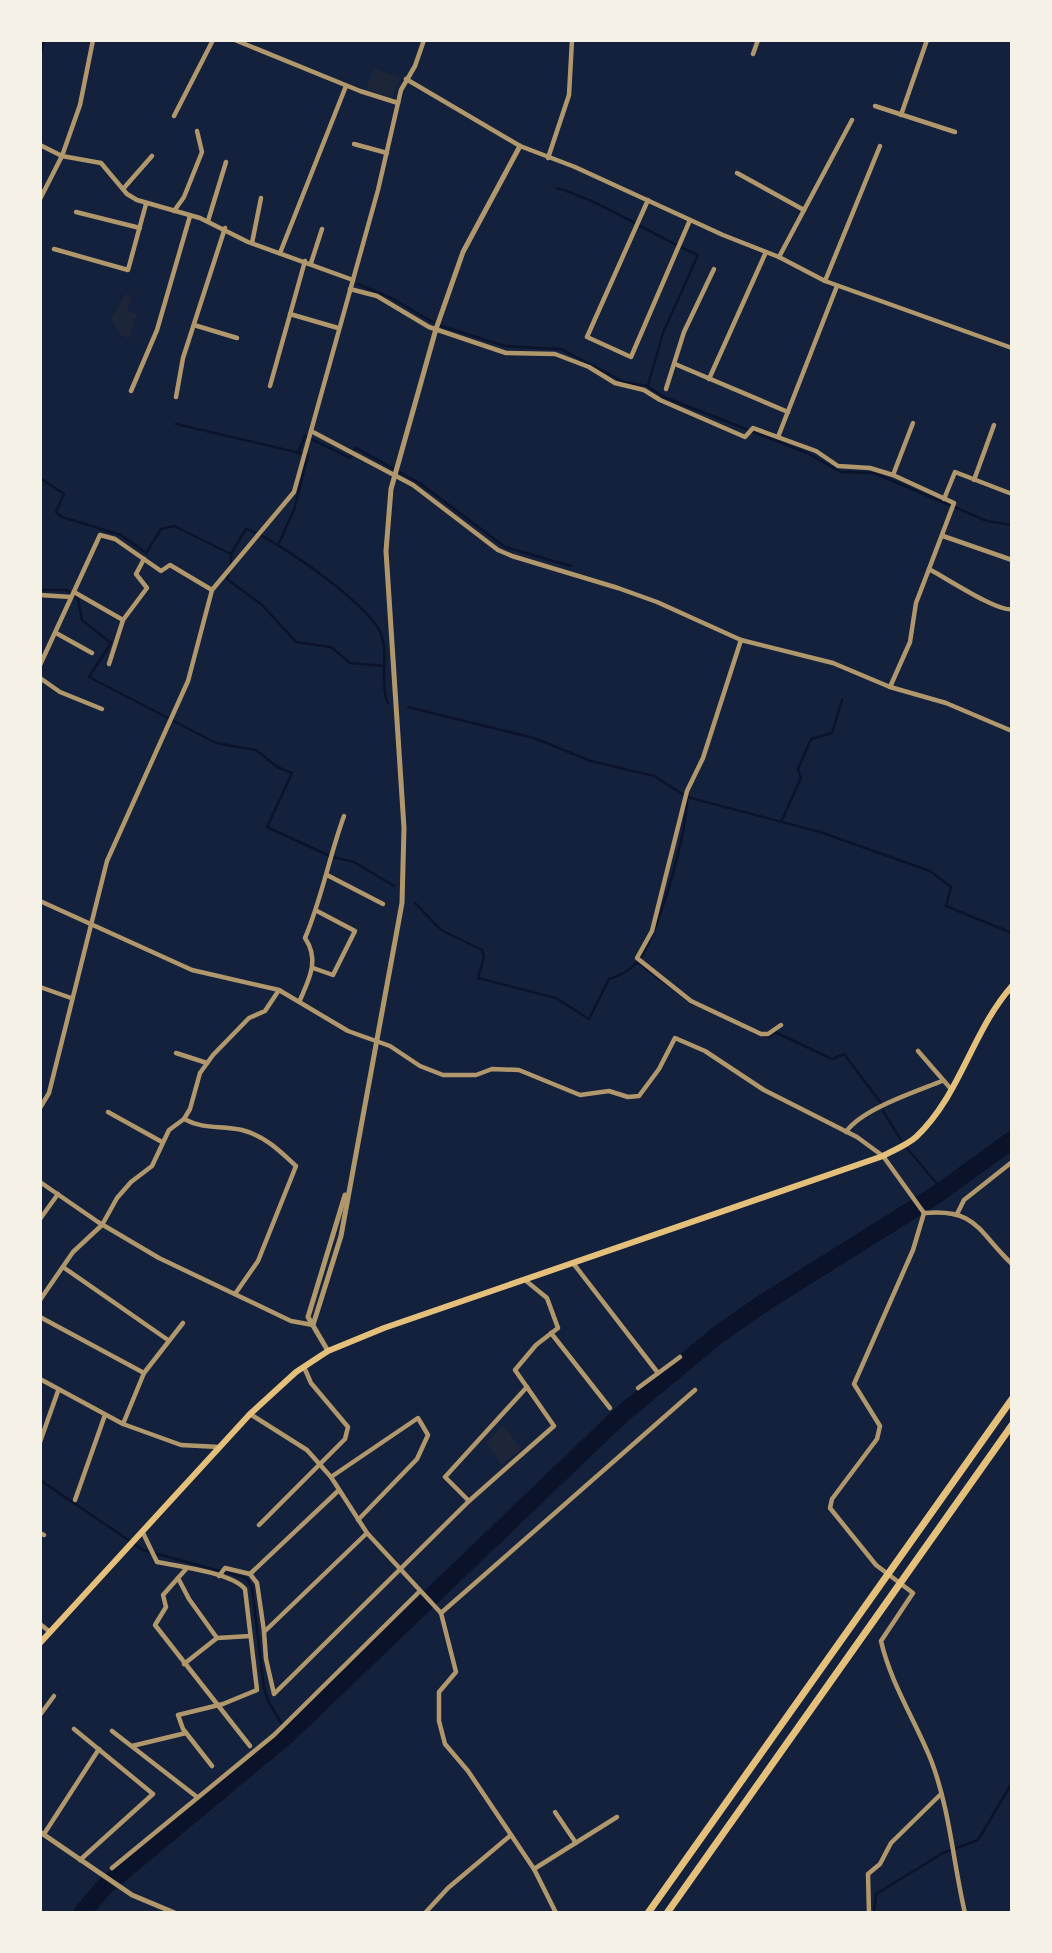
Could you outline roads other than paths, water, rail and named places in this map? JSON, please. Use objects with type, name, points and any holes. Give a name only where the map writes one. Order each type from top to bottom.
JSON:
[{"type":"highway","points":[[648,1913],[1012,1399]]},
{"type":"highway","points":[[667,1913],[1012,1425]]},
{"type":"main road","points":[[40,1643],[250,1414],[303,1367],[328,1351],[384,1328],[883,1156],[914,1139],[930,1122],[951,1089],[990,1015],[1012,986]]},
{"type":"street","points":[[40,199],[62,156],[80,105],[93,40]]},
{"type":"street","points":[[174,116],[214,40]]},
{"type":"street","points":[[235,40],[346,86],[398,103]]},
{"type":"street","points":[[40,1108],[49,1093],[107,861],[188,681],[212,590],[294,492],[351,289],[398,103],[424,40]]},
{"type":"street","points":[[548,158],[569,95],[572,40]]},
{"type":"street","points":[[753,54],[758,40]]},
{"type":"street","points":[[901,115],[927,40]]},
{"type":"street","points":[[406,79],[520,146],[563,162],[779,257],[837,286],[1012,348]]},
{"type":"street","points":[[280,253],[346,86]]},
{"type":"street","points":[[874,106],[955,132]]},
{"type":"street","points":[[779,257],[852,120]]},
{"type":"street","points":[[174,211],[184,197],[202,152],[197,131]]},
{"type":"street","points":[[354,144],[387,153]]},
{"type":"street","points":[[40,145],[62,156],[101,163],[123,189],[146,204],[208,221],[252,243],[353,280]]},
{"type":"street","points":[[328,1351],[308,1317],[349,1182],[402,903],[405,865],[386,551],[388,515],[395,475],[436,329],[463,252],[520,146]]},
{"type":"street","points":[[825,281],[880,146]]},
{"type":"street","points":[[123,189],[152,156]]},
{"type":"street","points":[[208,221],[226,162]]},
{"type":"street","points":[[737,173],[804,210]]},
{"type":"street","points":[[252,243],[261,198]]},
{"type":"street","points":[[648,200],[587,337],[631,357],[690,220]]},
{"type":"street","points":[[54,249],[128,270],[146,204]]},
{"type":"street","points":[[76,212],[139,228]]},
{"type":"street","points":[[131,391],[157,330],[190,216]]},
{"type":"street","points":[[176,397],[175,386],[225,228]]},
{"type":"street","points":[[270,386],[290,314],[322,229]]},
{"type":"street","points":[[709,379],[766,252]]},
{"type":"street","points":[[666,389],[684,332],[714,269]]},
{"type":"street","points":[[778,437],[837,286]]},
{"type":"street","points":[[351,289],[377,296],[436,329],[506,353],[555,354],[589,367],[614,383],[644,390],[660,400],[745,437],[753,428],[816,451],[838,466],[870,468],[893,475],[954,503],[920,591],[909,642],[890,687]]},
{"type":"street","points":[[290,314],[338,328]]},
{"type":"street","points":[[194,325],[237,338]]},
{"type":"street","points":[[675,364],[788,412]]},
{"type":"street","points":[[893,475],[913,423]]},
{"type":"street","points":[[974,480],[994,425]]},
{"type":"street","points":[[311,431],[395,475],[432,498],[498,550],[657,601],[741,640],[833,663],[890,687],[946,703],[1012,731]]},
{"type":"street","points":[[944,499],[955,472],[1012,494]]},
{"type":"street","points":[[40,665],[100,535],[115,539],[161,571],[170,565],[212,590]]},
{"type":"street","points":[[943,536],[1012,560]]},
{"type":"street","points":[[109,664],[123,620],[147,588],[136,574],[144,559]]},
{"type":"street","points":[[929,569],[970,590],[985,603],[1012,609]]},
{"type":"street","points":[[40,596],[72,595],[123,620]]},
{"type":"street","points":[[55,633],[92,653]]},
{"type":"street","points":[[741,640],[703,758],[687,791],[652,931],[637,958],[691,1001],[761,1034],[768,1034],[781,1024]]},
{"type":"street","points":[[40,678],[60,692],[102,709]]},
{"type":"street","points":[[300,1000],[313,968],[312,948],[305,938],[317,911],[327,875],[329,855],[344,816]]},
{"type":"street","points":[[327,875],[383,904]]},
{"type":"street","points":[[40,901],[198,972],[251,981],[279,990],[300,1000],[348,1031],[377,1041],[420,1066],[443,1075],[476,1076],[492,1069],[519,1070],[580,1095],[609,1091],[628,1097],[639,1096],[648,1086],[675,1038],[705,1051],[764,1090],[846,1132],[883,1156],[904,1189],[924,1213]]},
{"type":"street","points":[[313,968],[333,975],[355,931],[317,911]]},
{"type":"street","points":[[40,987],[71,998]]},
{"type":"street","points":[[40,1300],[73,1252],[102,1224],[131,1182],[152,1166],[169,1130],[184,1119],[195,1097],[200,1073],[207,1063],[249,1018],[265,1011],[279,990]]},
{"type":"street","points":[[918,1051],[951,1089]]},
{"type":"street","points":[[176,1053],[207,1063]]},
{"type":"street","points":[[846,1132],[852,1124],[886,1105],[942,1081]]},
{"type":"street","points":[[108,1112],[162,1142]]},
{"type":"street","points":[[184,1119],[200,1128],[241,1130],[265,1139],[296,1166],[258,1261],[235,1294]]},
{"type":"street","points":[[957,1214],[964,1200],[1012,1162]]},
{"type":"street","points":[[40,1182],[159,1258],[291,1321],[313,1325]]},
{"type":"street","points":[[40,1219],[58,1194]]},
{"type":"street","points":[[924,1213],[943,1211],[968,1216],[1012,1264]]},
{"type":"street","points":[[924,1213],[913,1250],[854,1384],[880,1426],[877,1439],[832,1499],[830,1508],[851,1538],[898,1584],[914,1593],[881,1641],[887,1668],[931,1762],[941,1794],[953,1834],[965,1913]]},
{"type":"street","points":[[573,1264],[658,1373]]},
{"type":"street","points":[[63,1267],[169,1340]]},
{"type":"street","points":[[219,1576],[225,1568],[250,1574],[257,1583],[266,1659],[274,1694],[469,1502],[554,1426],[515,1370],[536,1345],[558,1328],[547,1297],[525,1280]]},
{"type":"street","points":[[40,1317],[144,1373]]},
{"type":"street","points":[[123,1424],[144,1373],[183,1324]]},
{"type":"street","points":[[551,1333],[610,1408]]},
{"type":"street","points":[[638,1388],[680,1357]]},
{"type":"street","points":[[259,1525],[318,1462],[345,1439],[348,1427],[311,1383],[303,1367]]},
{"type":"street","points":[[40,1379],[123,1424],[181,1445],[220,1447]]},
{"type":"street","points":[[469,1502],[445,1477],[527,1387]]},
{"type":"street","points":[[440,1611],[695,1390]]},
{"type":"street","points":[[40,1442],[58,1391]]},
{"type":"street","points":[[250,1414],[307,1450],[331,1477],[367,1533],[440,1611],[457,1672],[439,1692],[439,1721],[445,1744],[468,1771],[534,1869],[556,1913]]},
{"type":"street","points":[[75,1500],[105,1415]]},
{"type":"street","points":[[331,1477],[418,1418],[428,1435],[417,1459],[358,1520]]},
{"type":"street","points":[[250,1574],[338,1491]]},
{"type":"street","points":[[143,1533],[157,1562],[239,1581],[245,1589],[257,1690],[216,1706],[178,1715],[186,1733],[212,1766]]},
{"type":"street","points":[[264,1632],[367,1533]]},
{"type":"street","points":[[186,1569],[163,1595],[166,1606],[155,1625],[250,1746]]},
{"type":"street","points":[[178,1578],[188,1599],[217,1639]]},
{"type":"street","points":[[112,1868],[274,1735],[422,1593]]},
{"type":"street","points":[[40,1624],[50,1632]]},
{"type":"street","points":[[184,1664],[217,1639],[250,1636]]},
{"type":"street","points":[[40,1715],[54,1696]]},
{"type":"street","points":[[74,1729],[153,1794],[80,1860]]},
{"type":"street","points":[[112,1731],[197,1797]]},
{"type":"street","points":[[131,1746],[186,1733]]},
{"type":"street","points":[[99,1749],[42,1833],[132,1895],[175,1913]]},
{"type":"street","points":[[869,1913],[868,1874],[880,1864],[891,1843],[941,1794]]},
{"type":"street","points":[[555,1812],[576,1843]]},
{"type":"street","points":[[534,1869],[617,1817]]},
{"type":"street","points":[[425,1913],[449,1888],[511,1835]]},
{"type":"waterway","points":[[40,58],[44,40]]},
{"type":"waterway","points":[[557,188],[610,210],[698,255],[663,333],[648,385]]},
{"type":"waterway","points":[[358,284],[391,298],[438,325],[505,346],[561,349],[624,382],[647,386],[664,397],[807,453],[841,472],[874,473],[987,521],[1012,525]]},
{"type":"waterway","points":[[176,424],[308,455],[294,510],[278,545]]},
{"type":"waterway","points":[[298,453],[305,436],[350,458],[356,448],[421,484],[505,547],[571,566]]},
{"type":"waterway","points":[[40,478],[64,494],[56,512],[62,517],[121,535],[146,553],[161,529],[174,526],[231,554],[231,565]]},
{"type":"waterway","points":[[231,554],[246,529],[299,559],[359,607],[381,634],[384,688],[388,703]]},
{"type":"waterway","points":[[229,571],[227,579],[262,605],[296,642],[331,647],[350,663],[384,666]]},
{"type":"waterway","points":[[40,590],[67,590],[78,599],[82,620],[111,643],[89,677],[216,743],[256,750],[277,767],[292,773],[267,827],[332,857],[354,862],[394,886]]},
{"type":"waterway","points":[[782,820],[801,778],[798,769],[811,739],[832,733],[842,700]]},
{"type":"waterway","points":[[408,707],[534,738],[591,761],[654,776],[687,797],[820,832],[930,871],[951,887],[946,906],[1012,933]]},
{"type":"waterway","points":[[415,903],[441,930],[482,950],[484,957],[478,978],[556,998],[589,1019],[609,979],[624,973],[637,962],[654,930],[683,834],[687,797]]},
{"type":"waterway","points":[[637,962],[693,1004]]},
{"type":"waterway","points":[[752,1032],[769,1037],[775,1032],[832,1059],[844,1054],[881,1103]]},
{"type":"waterway","points":[[883,1111],[901,1140]]},
{"type":"waterway","points":[[82,1913],[104,1887],[288,1734],[621,1415],[719,1334],[765,1302],[936,1195],[1012,1140]]},
{"type":"waterway","points":[[906,1147],[943,1191]]},
{"type":"waterway","points":[[40,1480],[143,1550],[246,1578],[252,1587],[264,1688],[268,1701],[288,1734]]},
{"type":"waterway","points":[[874,1913],[876,1894],[943,1853],[978,1840],[1012,1783]]}]
